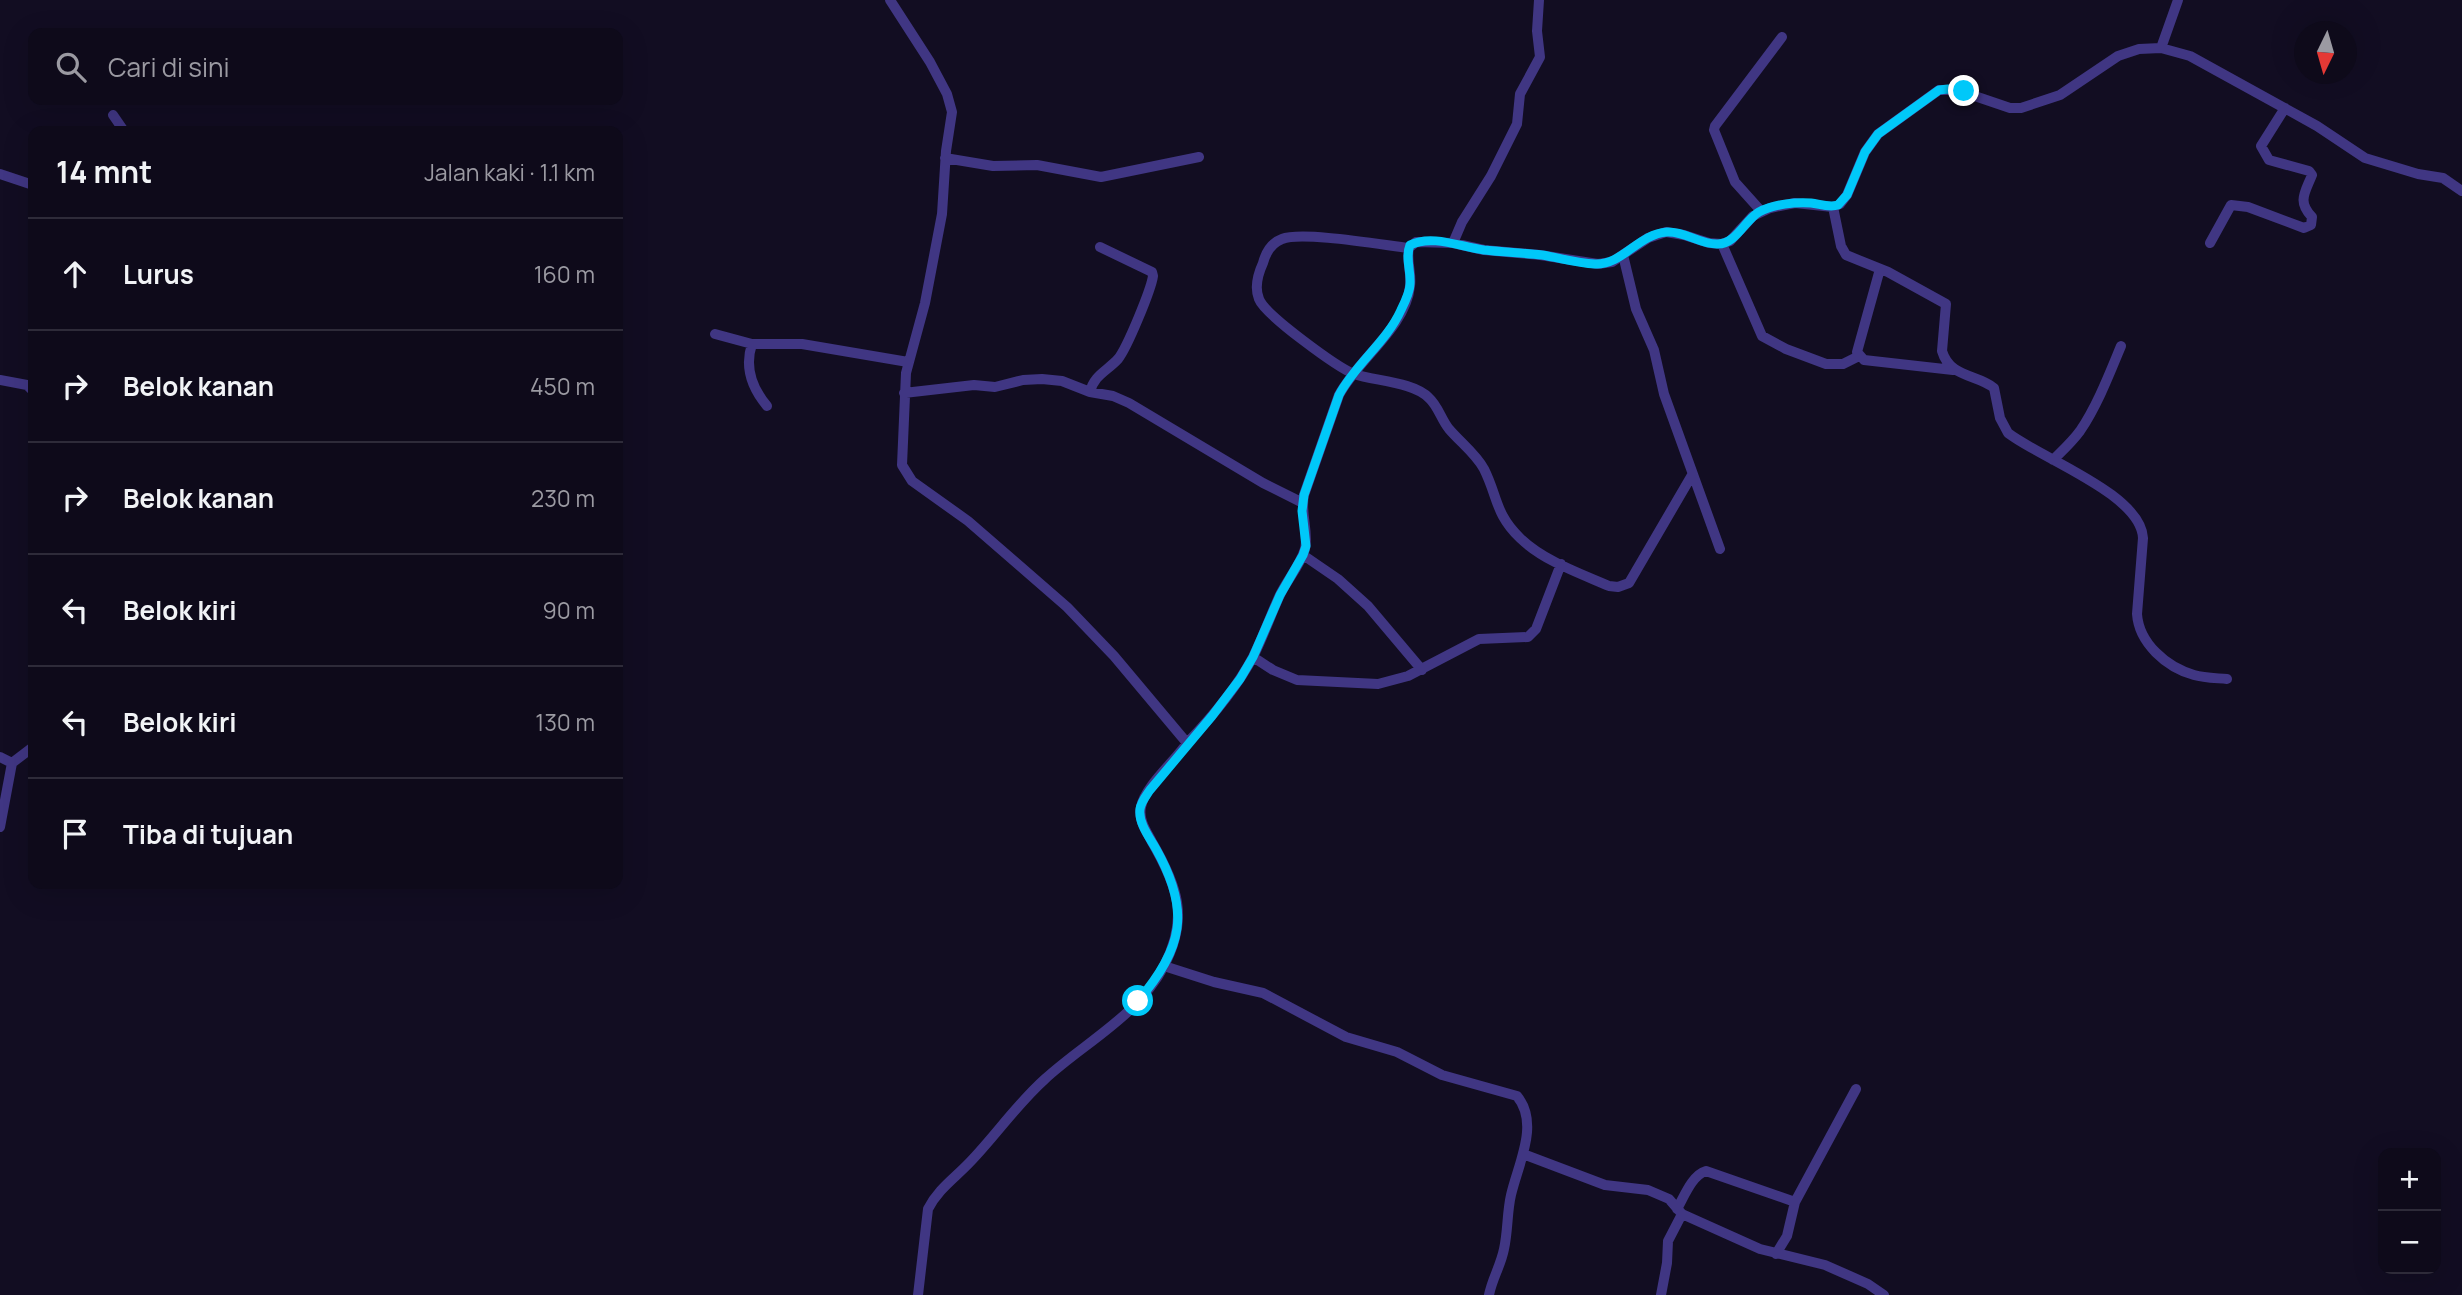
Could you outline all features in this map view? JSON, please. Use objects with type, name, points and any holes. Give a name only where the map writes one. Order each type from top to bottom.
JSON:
[{"type":"street","points":[[890,0],[930,62],[951,103],[942,214],[925,303],[908,362],[904,393],[902,465],[908,476],[943,505],[968,521],[1067,607],[1114,656],[1187,743]]},
{"type":"street","points":[[1452,243],[1491,176],[1517,124],[1520,94],[1540,57],[1537,31],[1539,0]]},
{"type":"street","points":[[2161,48],[2178,0]]},
{"type":"street","points":[[1761,211],[1735,182],[1714,130],[1782,37]]},
{"type":"street","points":[[1692,475],[1629,583],[1618,587],[1609,586],[1561,564],[1522,541],[1507,524],[1495,503],[1482,466],[1449,429],[1431,399],[1417,390],[1352,373],[1267,312],[1259,299],[1256,283],[1269,248],[1282,239],[1301,236],[1409,248],[1416,242],[1452,243],[1484,250],[1598,264],[1612,262],[1648,238],[1666,232],[1722,244],[1730,241],[1746,222],[1761,211],[1795,203],[1833,207],[1844,200],[1865,152],[1878,134],[1939,90],[1957,90],[2010,108],[2021,108],[2060,95],[2118,56],[2161,48],[2190,56],[2285,108],[2365,158],[2418,174],[2444,178],[2462,191]]},
{"type":"street","points":[[2210,243],[2231,205],[2248,207],[2304,228],[2311,225],[2312,217],[2304,209],[2302,202],[2312,175],[2309,171],[2269,160],[2261,146],[2285,108]]},
{"type":"street","points":[[113,115],[121,126]]},
{"type":"street","points":[[945,158],[993,166],[1037,165],[1101,177],[1199,157]]},
{"type":"street","points":[[0,174],[28,183]]},
{"type":"street","points":[[1833,207],[1841,246],[1846,255],[1880,269],[1946,304],[1942,351],[1944,359],[1954,370]]},
{"type":"street","points":[[1722,244],[1762,336],[1786,349],[1826,364],[1843,364],[1859,356]]},
{"type":"street","points":[[1090,392],[1096,377],[1119,358],[1126,346],[1153,276],[1152,272],[1101,247]]},
{"type":"street","points":[[918,1295],[928,1209],[941,1188],[969,1163],[1043,1080],[1138,1001],[1164,966],[1177,932],[1179,905],[1171,878],[1145,828],[1140,808],[1150,790],[1240,679],[1253,657],[1280,595],[1303,555],[1306,540],[1303,503],[1339,395],[1352,373],[1378,346],[1401,312],[1410,285],[1409,248]]},
{"type":"street","points":[[1623,255],[1636,309],[1654,350],[1664,394],[1720,550]]},
{"type":"street","points":[[1880,269],[1857,352],[1859,356],[1864,360],[1954,370],[1994,388],[2000,418],[2008,433],[2118,499],[2142,529],[2137,614],[2138,626],[2148,643],[2161,657],[2177,668],[2196,676],[2227,679]]},
{"type":"street","points":[[715,334],[752,344],[802,344],[908,362]]},
{"type":"street","points":[[752,344],[749,357],[751,382],[767,406]]},
{"type":"street","points":[[2053,460],[2085,423],[2121,346]]},
{"type":"street","points":[[0,380],[28,386]]},
{"type":"street","points":[[904,393],[974,385],[995,387],[1023,380],[1062,381],[1090,392],[1118,397],[1263,484],[1303,503]]},
{"type":"street","points":[[1303,555],[1338,579],[1367,606],[1422,670]]},
{"type":"street","points":[[1253,657],[1273,670],[1297,680],[1378,684],[1422,670],[1479,639],[1528,637],[1536,629],[1561,564]]},
{"type":"street","points":[[0,827],[12,763],[28,751]]},
{"type":"street","points":[[0,757],[12,763]]},
{"type":"street","points":[[1164,966],[1214,982],[1263,993],[1346,1037],[1397,1052],[1441,1075],[1517,1096],[1526,1111],[1527,1119],[1524,1154],[1511,1198],[1504,1248],[1489,1295]]},
{"type":"street","points":[[1776,1254],[1787,1236],[1795,1202],[1856,1089]]},
{"type":"street","points":[[1524,1154],[1605,1185],[1648,1190],[1669,1199],[1680,1211],[1776,1254],[1825,1265],[1868,1284],[1884,1295]]},
{"type":"street","points":[[1661,1295],[1668,1241],[1695,1179],[1703,1171],[1795,1202]]},
{"type":"route","points":[[1138,1001],[1164,966],[1179,919],[1177,894],[1140,817],[1140,808],[1150,790],[1240,679],[1253,657],[1280,595],[1303,555],[1306,546],[1302,511],[1304,495],[1346,381],[1378,346],[1401,312],[1410,289],[1410,245],[1416,242],[1452,243],[1484,250],[1606,264],[1648,238],[1666,232],[1722,244],[1730,241],[1746,222],[1761,211],[1795,203],[1833,207],[1838,205],[1847,195],[1872,140],[1884,128],[1939,90],[1964,91]]}]
